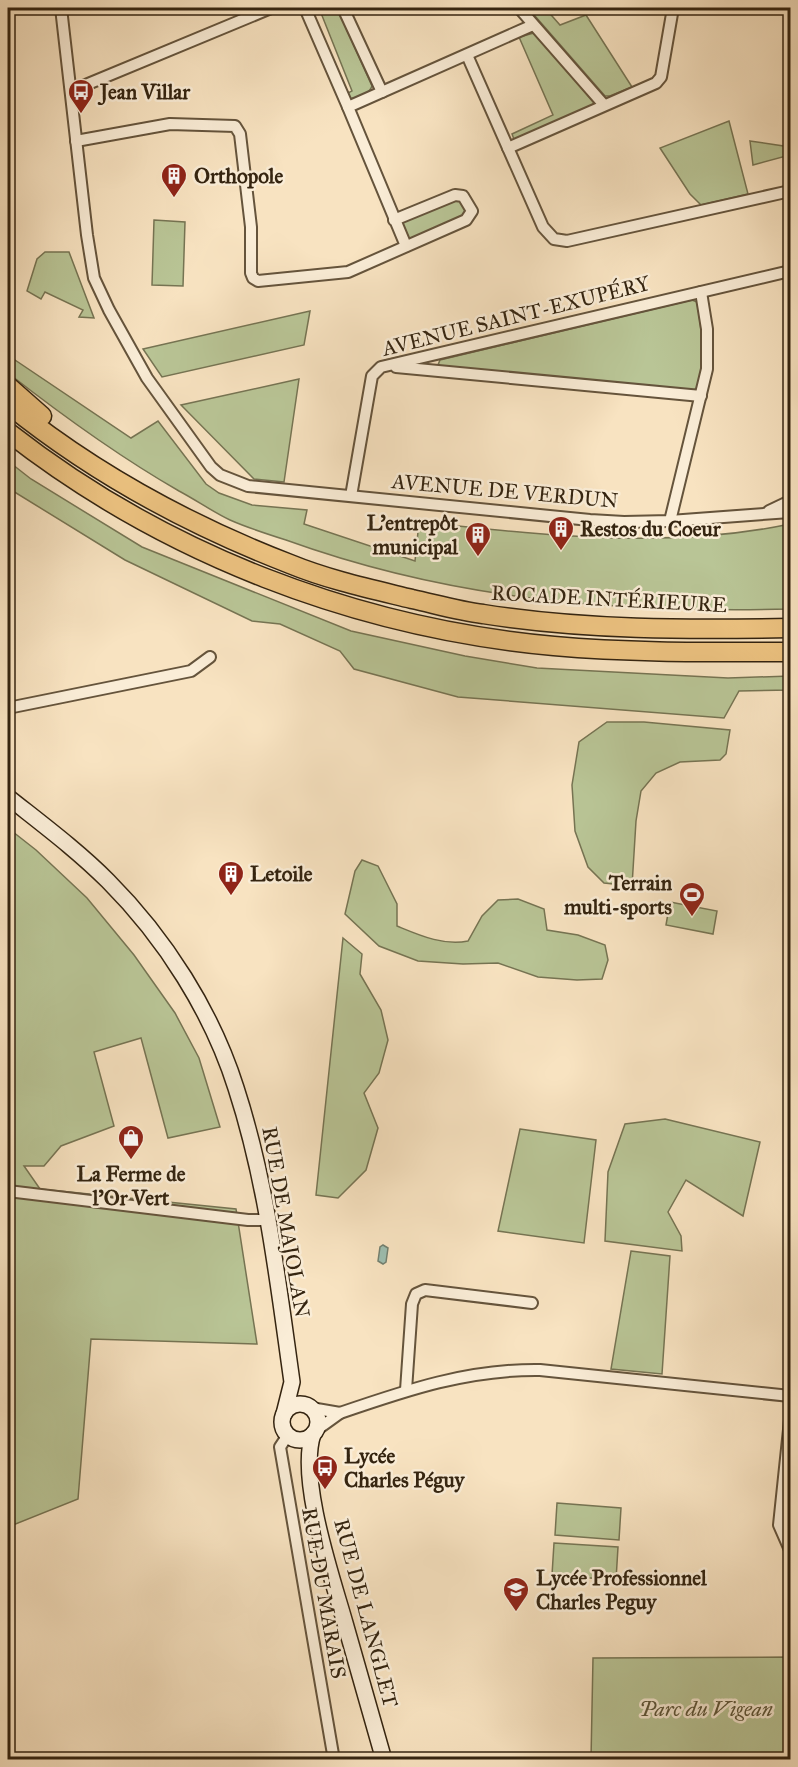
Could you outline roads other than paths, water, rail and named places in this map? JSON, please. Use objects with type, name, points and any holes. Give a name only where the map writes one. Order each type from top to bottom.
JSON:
[{"type":"highway","points":[[8,386],[117,479]]},
{"type":"highway","name":"ROCADE INTÉRIEURE","points":[[8,404],[73,452],[194,522],[292,565],[345,582],[481,614],[553,622],[620,626],[790,628]]},
{"type":"highway","points":[[8,432],[54,467],[99,496],[179,540],[260,577],[343,605],[440,629],[552,646],[667,652],[790,652]]},
{"type":"street","name":"AVENUE DE VERDUN","points":[[61,8],[91,266],[98,290],[147,378],[211,467],[220,476],[248,486],[590,520],[670,521],[790,512]]},
{"type":"street","points":[[71,91],[271,8]]},
{"type":"street","points":[[305,8],[406,246]]},
{"type":"street","points":[[343,8],[382,92]]},
{"type":"street","points":[[519,8],[604,105]]},
{"type":"street","points":[[508,148],[656,83],[661,76],[673,8]]},
{"type":"street","points":[[348,107],[533,25]]},
{"type":"street","points":[[467,55],[543,227],[554,239],[567,241],[790,191]]},
{"type":"street","points":[[76,141],[170,124],[235,126],[240,134],[251,227],[251,273],[253,278],[262,282],[348,272],[466,220],[472,211],[463,196],[455,195],[394,220]]},
{"type":"street","name":"AVENUE SAINT-EXUPÉRY","points":[[351,496],[372,376],[375,371],[387,366],[790,271]]},
{"type":"street","points":[[670,521],[707,369],[707,329],[701,292]]},
{"type":"street","points":[[387,366],[701,396]]},
{"type":"street","name":"AVENUE DE VERDUN","points":[[760,514],[790,501]]},
{"type":"street","points":[[8,708],[191,671],[210,657]]},
{"type":"street","name":"RUE DE MAJOLAN","points":[[8,796],[109,882],[158,940],[202,1008],[236,1087],[252,1141],[267,1220],[292,1382],[284,1414]]},
{"type":"street","points":[[8,1191],[249,1220],[267,1220]]},
{"type":"street","points":[[406,1390],[412,1304],[416,1294],[425,1290],[532,1303]]},
{"type":"street","points":[[340,1413],[297,1404],[284,1414],[283,1425],[288,1435],[304,1440],[340,1413],[406,1390],[508,1369],[540,1370],[790,1396]]},
{"type":"street","name":"RUE DE MAJOLAN","points":[[292,1382],[309,1407]]},
{"type":"street","points":[[309,1407],[317,1416],[318,1421],[314,1433]]},
{"type":"street","points":[[790,1420],[779,1525],[790,1550]]},
{"type":"street","name":"RUE DE LANGLET","points":[[314,1433],[309,1449],[310,1477],[328,1563],[384,1760]]},
{"type":"street","name":"RUE DE LANGLET","points":[[288,1435],[299,1451],[310,1477]]},
{"type":"street","name":"RUE DU MARAIS","points":[[288,1435],[280,1447],[334,1760]]},
{"type":"place","name":"Jean Villar","points":[[81,115]]},
{"type":"place","name":"Orthopole","points":[[174,199]]},
{"type":"place","name":"Restos du Coeur","points":[[561,552]]},
{"type":"place","name":"L'entrepôt municipal","points":[[478,558]]},
{"type":"place","name":"Letoile","points":[[231,897]]},
{"type":"place","name":"Terrain multi-sports","points":[[692,918]]},
{"type":"place","name":"La Ferme de l'Or Vert","points":[[131,1161]]},
{"type":"place","name":"Lycée Charles Péguy","points":[[325,1491]]},
{"type":"place","name":"Lycée Professionnel Charles Peguy","points":[[516,1613]]},
{"type":"park label","name":"Parc du Vigean","points":[[706,1709]]}]
